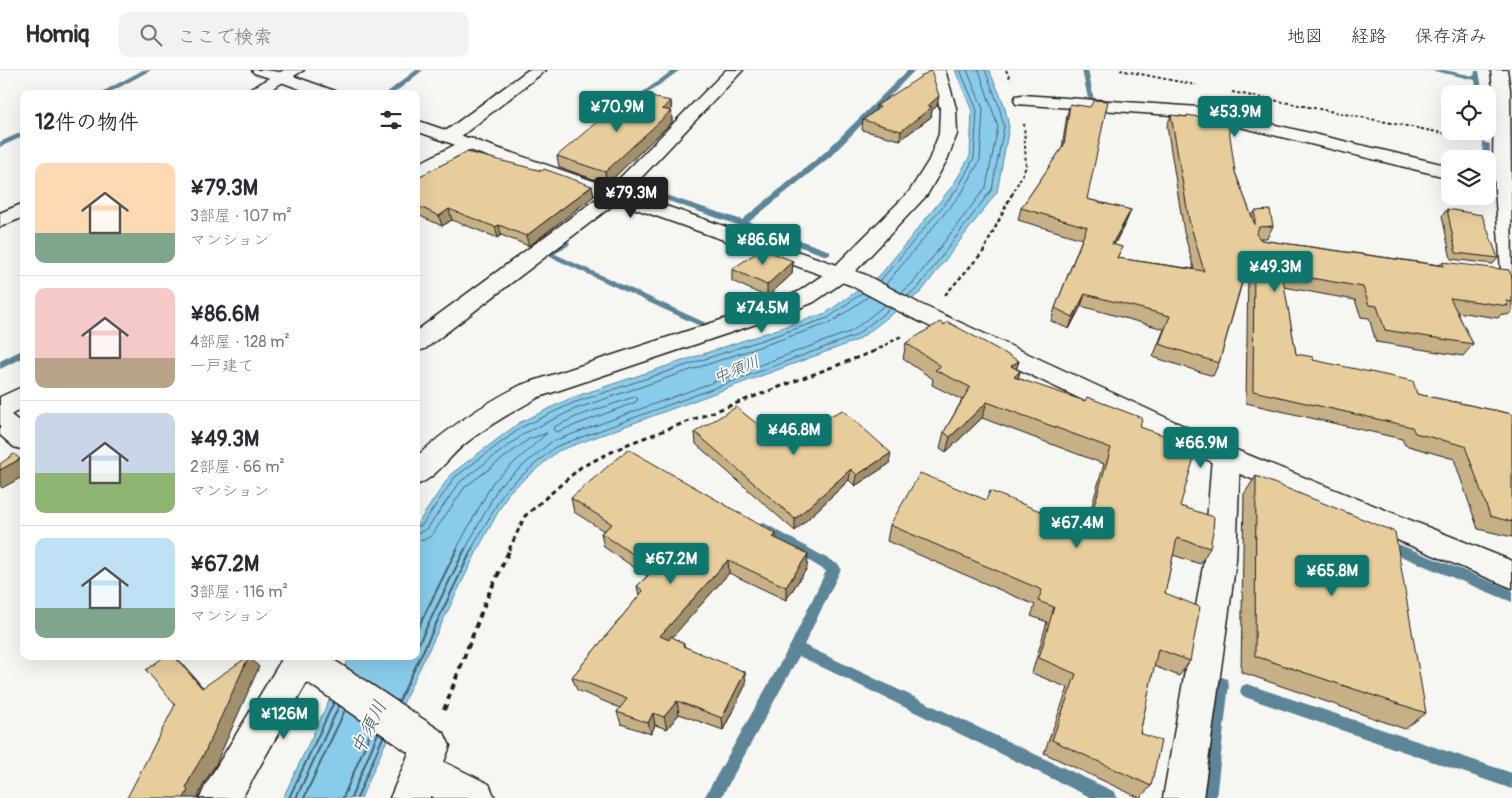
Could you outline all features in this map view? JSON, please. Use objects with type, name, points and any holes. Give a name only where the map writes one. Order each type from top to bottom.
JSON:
[{"type":"street","points":[[260,70],[289,74],[321,90]]},
{"type":"street","points":[[449,137],[538,70]]},
{"type":"street","points":[[420,340],[614,195],[735,70]]},
{"type":"street","points":[[420,470],[455,437],[492,411],[530,391],[775,310],[806,298],[849,276],[917,195],[938,160],[948,134],[948,108],[937,70]]},
{"type":"street","points":[[258,90],[289,74]]},
{"type":"street","points":[[1496,176],[1508,103],[1504,75]]},
{"type":"street","points":[[1022,100],[1199,112],[1441,170]]},
{"type":"street","points":[[420,126],[849,276],[920,312],[1226,457],[1512,575]]},
{"type":"street","points":[[420,170],[468,143]]},
{"type":"street","points":[[1496,184],[1510,205],[1506,273]]},
{"type":"street","points":[[0,221],[20,211]]},
{"type":"street","points":[[0,409],[20,397]]},
{"type":"street","points":[[0,420],[20,437]]},
{"type":"street","points":[[1183,798],[1220,560],[1226,457]]},
{"type":"street","points":[[220,798],[308,662],[417,761],[475,798]]},
{"type":"path","points":[[417,761],[486,600],[525,516],[554,489],[581,468],[628,444],[867,356],[918,326],[920,312],[983,252],[1026,167],[1022,100],[1006,70]]},
{"type":"path","points":[[1120,70],[1204,86]]},
{"type":"path","points":[[1223,90],[1501,145]]},
{"type":"water","name":"中須川","points":[[955,70],[989,70],[1004,104],[1009,127],[997,192],[921,292],[858,340],[558,451],[509,492],[479,547],[410,688],[361,798],[283,798],[348,660],[420,660],[420,520],[451,474],[519,423],[571,398],[826,313],[881,274],[954,184],[970,156],[972,111]]},
{"type":"building","points":[[931,70],[939,96],[928,106],[932,107],[901,131],[863,120],[880,107],[876,106]]},
{"type":"building","points":[[636,94],[671,101],[662,109],[671,111],[605,172],[557,156],[599,120]]},
{"type":"building","points":[[1094,100],[1108,101],[1087,199],[1131,210],[1112,244],[1122,247],[1117,258],[1204,271],[1189,220],[1171,115],[1187,117],[1187,115],[1228,122],[1235,172],[1255,225],[1255,211],[1270,210],[1273,226],[1259,227],[1256,234],[1261,240],[1444,266],[1442,262],[1509,270],[1512,277],[1512,302],[1506,301],[1508,306],[1450,298],[1473,344],[1385,330],[1377,306],[1369,305],[1363,287],[1282,273],[1296,354],[1313,357],[1313,360],[1413,381],[1417,394],[1512,414],[1512,522],[1490,516],[1465,446],[1415,433],[1412,427],[1253,391],[1254,257],[1249,257],[1219,363],[1159,344],[1170,316],[1085,294],[1073,317],[1055,308],[1087,227],[1021,208],[1064,145],[1070,104],[1090,107]]},
{"type":"building","points":[[467,152],[542,171],[544,169],[592,186],[526,236],[499,225],[495,227],[449,209],[439,216],[420,207],[420,176]]},
{"type":"building","points":[[1447,209],[1482,215],[1498,258],[1456,253]]},
{"type":"building","points":[[762,249],[793,261],[767,285],[732,269]]},
{"type":"building","points":[[940,322],[944,325],[948,322],[1019,361],[1011,366],[1020,371],[1014,377],[1085,401],[1087,397],[1142,418],[1140,427],[1197,447],[1180,506],[1214,517],[1213,531],[1210,548],[1177,538],[1165,593],[1200,607],[1190,661],[1158,649],[1140,733],[1161,741],[1151,786],[1052,740],[1076,674],[1039,658],[1054,607],[1038,601],[1042,590],[890,525],[920,473],[986,500],[990,491],[1087,530],[1111,448],[987,402],[950,437],[944,432],[970,387],[935,370],[941,366],[906,343]]},
{"type":"building","points":[[736,407],[777,440],[843,410],[891,453],[857,475],[851,469],[795,519],[695,432]]},
{"type":"building","points":[[628,449],[776,534],[773,537],[808,554],[786,587],[728,560],[660,636],[669,640],[671,636],[684,644],[683,646],[745,672],[722,718],[677,701],[664,717],[653,713],[648,723],[617,712],[627,699],[572,677],[643,591],[637,586],[655,569],[601,533],[612,524],[571,498]]},
{"type":"building","points":[[14,454],[20,459],[0,470],[0,464]]},
{"type":"building","points":[[1256,476],[1395,532],[1426,713],[1255,656]]},
{"type":"building","points":[[160,660],[178,660],[202,688],[243,660],[247,660],[204,754],[192,774],[184,798],[127,798],[175,705],[146,670]]},
{"type":"waterway","points":[[109,90],[148,70]]},
{"type":"waterway","points":[[393,90],[420,70]]},
{"type":"waterway","points":[[634,101],[677,70]]},
{"type":"waterway","points":[[743,223],[828,154],[912,70]]},
{"type":"waterway","points":[[1085,70],[1091,102],[1105,103]]},
{"type":"waterway","points":[[1433,70],[1477,78]]},
{"type":"waterway","points":[[1477,72],[1479,85]]},
{"type":"waterway","points":[[0,145],[20,135]]},
{"type":"waterway","points":[[1486,144],[1486,150]]},
{"type":"waterway","points":[[597,175],[616,182]]},
{"type":"waterway","points":[[632,187],[743,223]]},
{"type":"waterway","points":[[743,223],[827,253]]},
{"type":"waterway","points":[[566,243],[548,254],[701,323]]},
{"type":"waterway","points":[[0,366],[20,354]]},
{"type":"waterway","points":[[764,528],[834,569],[796,648]]},
{"type":"waterway","points":[[1398,549],[1512,596]]},
{"type":"waterway","points":[[712,798],[796,648]]},
{"type":"waterway","points":[[796,648],[1109,798]]},
{"type":"waterway","points":[[1208,798],[1222,684]]},
{"type":"waterway","points":[[1247,691],[1512,781]]}]
